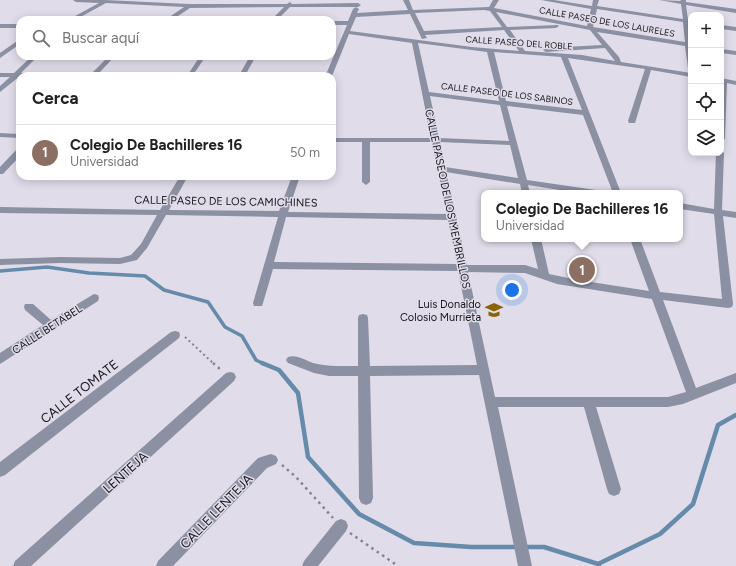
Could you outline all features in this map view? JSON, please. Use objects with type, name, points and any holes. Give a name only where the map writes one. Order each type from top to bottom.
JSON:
[{"type":"street","points":[[76,0],[189,6],[289,6],[359,2],[336,59]]},
{"type":"street","points":[[150,4],[156,0]]},
{"type":"street","points":[[174,16],[198,0]]},
{"type":"street","points":[[254,6],[260,0]]},
{"type":"street","points":[[278,16],[295,0]]},
{"type":"street","points":[[406,0],[427,44]]},
{"type":"street","points":[[496,0],[491,9],[523,52]]},
{"type":"street","points":[[544,0],[688,22],[683,2]]},
{"type":"street","points":[[596,0],[590,26],[591,29],[617,58],[618,62]]},
{"type":"street","points":[[662,0],[736,11]]},
{"type":"street","points":[[78,16],[105,1]]},
{"type":"street","name":"CALLE PASEO DE LOS LAURELES","points":[[354,15],[475,8],[491,9],[591,29],[688,45]]},
{"type":"street","points":[[336,23],[350,23]]},
{"type":"street","points":[[422,33],[570,25]]},
{"type":"street","points":[[0,26],[16,26]]},
{"type":"street","points":[[724,27],[736,29]]},
{"type":"street","name":"CALLE PASEO DEL ROBLE","points":[[346,32],[427,44],[582,57],[688,74]]},
{"type":"street","name":"CALLE PASEO DE LOS MEMBRILLOS","points":[[415,42],[525,566]]},
{"type":"street","points":[[0,56],[16,44]]},
{"type":"street","points":[[538,54],[540,51],[544,50],[607,46]]},
{"type":"street","points":[[490,50],[525,190]]},
{"type":"street","points":[[724,51],[736,53]]},
{"type":"street","points":[[564,56],[616,190]]},
{"type":"street","points":[[17,72],[31,60]]},
{"type":"street","points":[[95,72],[108,60]]},
{"type":"street","points":[[192,72],[200,60]]},
{"type":"street","points":[[244,72],[251,60]]},
{"type":"street","points":[[331,72],[336,60]]},
{"type":"street","points":[[632,121],[649,67]]},
{"type":"street","points":[[0,75],[14,75]]},
{"type":"street","points":[[0,90],[14,75]]},
{"type":"street","points":[[724,81],[736,83]]},
{"type":"street","points":[[721,120],[722,84]]},
{"type":"street","name":"CALLE PASEO DE LOS SABINOS","points":[[426,94],[586,113]]},
{"type":"street","points":[[0,135],[16,136]]},
{"type":"street","points":[[336,140],[435,140],[513,143]]},
{"type":"street","points":[[366,140],[366,182]]},
{"type":"street","points":[[0,172],[16,155]]},
{"type":"street","points":[[268,265],[525,269],[556,280],[656,296],[728,304],[718,212],[720,156]]},
{"type":"street","points":[[441,169],[576,190]]},
{"type":"street","points":[[0,262],[60,260],[120,261],[132,259],[138,255],[144,246],[182,180]]},
{"type":"street","points":[[258,303],[283,214],[295,180]]},
{"type":"street","points":[[683,206],[736,215]]},
{"type":"street","name":"CALLE PASEO DE LOS CAMICHINES","points":[[0,210],[451,217]]},
{"type":"street","points":[[537,242],[544,275]]},
{"type":"street","points":[[636,242],[693,395]]},
{"type":"street","name":"CALLE BETABEL","points":[[0,359],[94,298]]},
{"type":"street","points":[[29,307],[51,326]]},
{"type":"street","points":[[363,318],[366,498]]},
{"type":"street","name":"CALLE TOMATE","points":[[0,470],[175,335]]},
{"type":"street","points":[[292,360],[322,370],[484,370]]},
{"type":"street","name":"LENTEJA","points":[[20,566],[230,377]]},
{"type":"street","points":[[490,402],[668,402],[683,399],[736,378]]},
{"type":"street","points":[[588,402],[614,489]]},
{"type":"street","name":"CALLE LENTEJA","points":[[163,566],[263,463],[271,460]]},
{"type":"street","points":[[309,566],[341,526]]},
{"type":"path","points":[[175,335],[183,335],[230,377]]},
{"type":"path","points":[[271,460],[278,462],[296,477],[316,501],[341,526],[398,566]]},
{"type":"waterway","points":[[0,271],[47,267],[89,273],[145,276],[164,290],[208,302],[225,327],[242,336],[256,360],[262,363]]},
{"type":"waterway","points":[[262,363],[279,370],[298,393],[308,457],[359,514],[414,543],[471,547],[518,547]]},
{"type":"waterway","points":[[598,564],[660,534],[693,504],[718,425],[736,415]]},
{"type":"waterway","points":[[524,547],[544,547],[598,564]]},
{"type":"place","name":"Colegio De Bachilleres 16","points":[[582,270]]},
{"type":"place","name":"Luis Donaldo Colosio Murrieta","points":[[494,310]]}]
